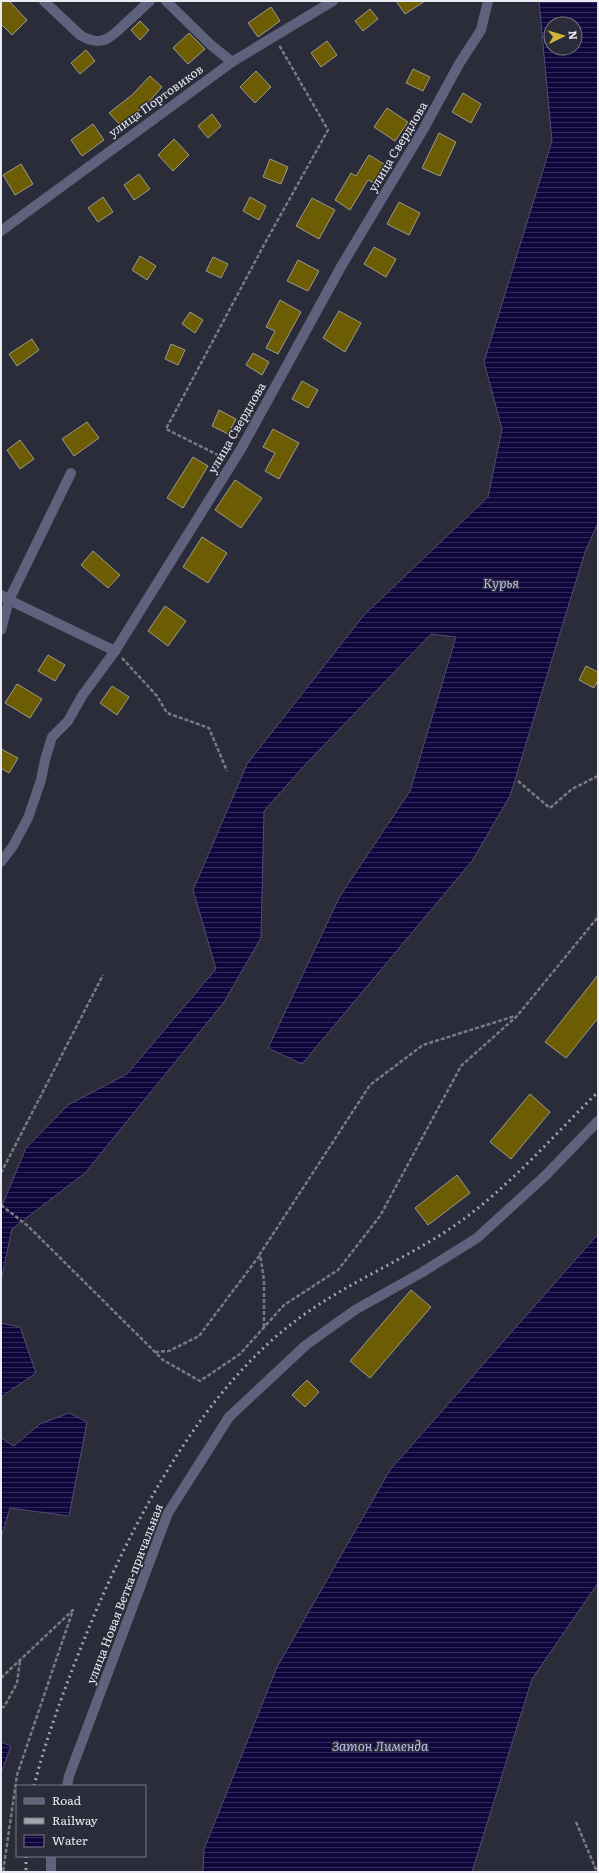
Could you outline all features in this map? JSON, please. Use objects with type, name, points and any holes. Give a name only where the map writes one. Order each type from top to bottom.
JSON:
[{"type":"street","points":[[44,1],[80,35],[86,39],[98,41],[110,38],[150,1]]},
{"type":"street","points":[[166,1],[211,45],[232,62]]},
{"type":"street","name":"улица Портовиков","points":[[1,231],[232,62],[333,1]]},
{"type":"street","name":"улица Свердлова","points":[[1,862],[13,846],[28,818],[42,780],[45,760],[52,737],[68,721],[82,696],[115,650],[233,463],[342,265],[427,124],[459,64],[481,30],[488,1]]},
{"type":"street","points":[[1,630],[5,597],[70,473]]},
{"type":"street","points":[[5,597],[115,650]]},
{"type":"street","name":"улица Новая Ветка-причальная","points":[[67,1785],[69,1776],[168,1513],[228,1417],[312,1340],[355,1310],[421,1273],[477,1238],[546,1175],[598,1121]]},
{"type":"street","points":[[51,1857],[51,1872]]},
{"type":"path","points":[[233,463],[166,429],[265,243],[328,130],[273,36]]},
{"type":"path","points":[[115,650],[157,696],[167,713],[209,728],[227,771]]},
{"type":"path","points":[[518,781],[550,808],[572,789],[598,776]]},
{"type":"path","points":[[1,1205],[28,1226],[163,1360],[200,1381],[240,1354],[284,1305],[338,1270],[380,1216],[461,1066],[517,1016],[598,917]]},
{"type":"path","points":[[1,1173],[103,975]]},
{"type":"path","points":[[155,1352],[169,1351],[199,1336],[260,1254],[370,1085],[423,1046],[517,1016]]},
{"type":"path","points":[[260,1254],[264,1280],[264,1327]]},
{"type":"path","points":[[1,1678],[73,1610],[17,1775],[3,1872]]},
{"type":"path","points":[[1,1707],[4,1707],[17,1683],[20,1661]]},
{"type":"path","points":[[576,1822],[596,1872]]},
{"type":"water","name":"Курья","points":[[539,1],[598,1],[598,523],[585,552],[510,796],[472,861],[302,1064],[268,1048],[340,896],[410,791],[456,637],[431,634],[303,767],[264,811],[261,938],[224,1002],[85,1173],[12,1229],[1,1281],[1,1208],[26,1148],[68,1105],[127,1074],[216,969],[193,890],[247,764],[364,615],[488,497],[502,429],[484,362],[552,141],[544,56],[583,56],[583,16],[543,16],[543,44]]},
{"type":"water","name":"Затон Лименда","points":[[598,1234],[598,1583],[532,1679],[472,1872],[203,1872],[204,1849],[277,1667],[390,1470]]},
{"type":"water","points":[[1,1323],[20,1327],[36,1373],[1,1397]]},
{"type":"water","points":[[69,1413],[87,1422],[69,1516],[10,1508],[1,1538],[1,1438],[14,1446],[40,1424]]},
{"type":"water","points":[[1,1742],[11,1746],[1,1773]]},
{"type":"building","points":[[1,1],[9,1],[27,20],[12,35],[1,24]]},
{"type":"building","points":[[396,1],[425,1],[405,14]]},
{"type":"building","points":[[271,7],[280,21],[258,37],[248,23]]},
{"type":"building","points":[[370,9],[378,19],[363,31],[355,21]]},
{"type":"building","points":[[140,21],[149,30],[140,40],[131,30]]},
{"type":"building","points":[[189,33],[205,49],[188,64],[173,48]]},
{"type":"building","points":[[327,41],[337,55],[321,67],[311,53]]},
{"type":"building","points":[[86,50],[95,61],[80,74],[71,63]]},
{"type":"building","points":[[413,69],[430,77],[423,91],[406,83]]},
{"type":"building","points":[[256,71],[271,87],[255,103],[240,87]]},
{"type":"building","points":[[150,76],[162,87],[146,105],[120,125],[109,113],[132,95]]},
{"type":"building","points":[[463,93],[481,104],[471,123],[452,112]]},
{"type":"building","points":[[387,108],[408,122],[395,141],[374,127]]},
{"type":"building","points":[[212,114],[221,126],[208,138],[198,126]]},
{"type":"building","points":[[93,124],[104,140],[82,156],[71,140]]},
{"type":"building","points":[[439,133],[456,142],[440,176],[422,168]]},
{"type":"building","points":[[174,139],[189,155],[173,171],[158,155]]},
{"type":"building","points":[[369,155],[387,166],[376,184],[368,180],[350,210],[335,200],[351,173],[356,176]]},
{"type":"building","points":[[270,159],[288,167],[281,184],[263,177]]},
{"type":"building","points":[[21,164],[33,184],[15,195],[3,175]]},
{"type":"building","points":[[139,174],[150,189],[134,200],[124,185]]},
{"type":"building","points":[[103,197],[113,212],[98,222],[88,208]]},
{"type":"building","points":[[250,197],[266,206],[259,220],[243,211]]},
{"type":"building","points":[[312,198],[335,210],[319,239],[296,226]]},
{"type":"building","points":[[399,202],[420,213],[409,235],[387,224]]},
{"type":"building","points":[[374,247],[396,259],[386,277],[364,264]]},
{"type":"building","points":[[140,256],[156,266],[147,280],[132,270]]},
{"type":"building","points":[[213,257],[228,264],[221,278],[206,271]]},
{"type":"building","points":[[298,260],[319,271],[308,291],[287,281]]},
{"type":"building","points":[[280,300],[301,312],[278,354],[266,348],[275,331],[266,327]]},
{"type":"building","points":[[339,311],[361,323],[345,352],[323,338]]},
{"type":"building","points":[[190,312],[203,320],[195,333],[182,324]]},
{"type":"building","points":[[32,339],[39,350],[17,366],[9,354]]},
{"type":"building","points":[[171,344],[185,350],[178,365],[165,359]]},
{"type":"building","points":[[253,353],[269,362],[262,375],[246,365]]},
{"type":"building","points":[[302,381],[318,390],[308,408],[292,399]]},
{"type":"building","points":[[219,410],[236,419],[228,434],[212,426]]},
{"type":"building","points":[[87,422],[99,438],[74,456],[62,439]]},
{"type":"building","points":[[273,429],[299,443],[279,479],[265,471],[275,453],[263,447]]},
{"type":"building","points":[[20,440],[34,459],[20,469],[7,450]]},
{"type":"building","points":[[193,457],[208,466],[183,508],[167,498]]},
{"type":"building","points":[[235,480],[262,498],[241,528],[215,510]]},
{"type":"building","points":[[202,537],[227,553],[208,583],[183,567]]},
{"type":"building","points":[[93,551],[120,575],[108,588],[81,565]]},
{"type":"building","points":[[165,606],[186,621],[168,646],[148,631]]},
{"type":"building","points":[[48,655],[65,665],[55,681],[38,671]]},
{"type":"building","points":[[586,666],[598,672],[598,680],[594,688],[579,680]]},
{"type":"building","points":[[17,684],[42,699],[30,718],[5,703]]},
{"type":"building","points":[[112,686],[129,697],[117,715],[100,703]]},
{"type":"building","points":[[1,749],[18,758],[9,773],[1,768]]},
{"type":"building","points":[[598,975],[598,1018],[566,1058],[545,1042]]},
{"type":"building","points":[[530,1094],[550,1112],[511,1159],[490,1142]]},
{"type":"building","points":[[457,1175],[470,1193],[428,1225],[415,1208]]},
{"type":"building","points":[[411,1290],[431,1307],[370,1378],[350,1361]]},
{"type":"building","points":[[307,1380],[319,1392],[305,1407],[292,1395]]},
{"type":"railway","points":[[34,1785],[49,1734],[67,1684],[117,1563],[164,1476],[190,1435],[220,1396],[251,1360],[304,1314],[324,1301],[428,1243],[469,1215],[526,1165],[598,1092]]},
{"type":"railway","points":[[26,1857],[26,1872]]}]
